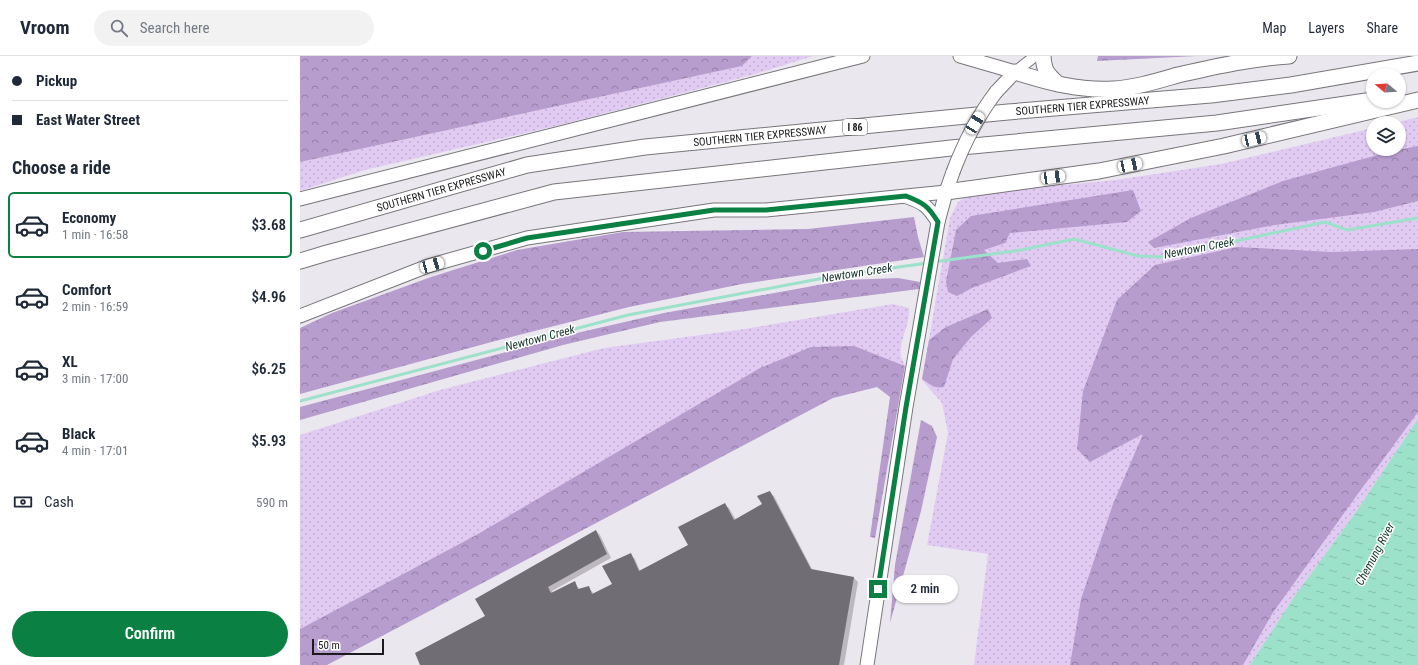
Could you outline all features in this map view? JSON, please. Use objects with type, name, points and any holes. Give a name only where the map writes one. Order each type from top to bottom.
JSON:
[{"type":"highway","points":[[1043,56],[1045,70],[1048,76],[1059,84]]},
{"type":"highway","points":[[1015,72],[1078,88],[1127,88],[1208,68],[1289,56]]},
{"type":"highway","name":"SOUTHERN TIER EXPRESSWAY","points":[[300,230],[527,165],[646,147],[1211,95],[1298,84],[1418,63]]},
{"type":"highway","points":[[1406,94],[1418,92]]},
{"type":"highway","points":[[946,192],[1099,171],[1224,146],[1418,100]]},
{"type":"highway","points":[[300,261],[554,192],[951,148],[1217,123],[1366,101]]},
{"type":"main road","points":[[300,199],[863,56]]},
{"type":"main road","points":[[867,665],[906,407],[938,222],[953,172],[969,134],[983,109],[996,92],[1015,72],[960,56]]},
{"type":"main road","points":[[300,316],[428,266],[527,238],[714,210],[766,210],[946,192]]},
{"type":"main road","points":[[906,196],[920,202],[930,209],[938,222]]},
{"type":"street","points":[[1015,72],[1035,56]]},
{"type":"shaded area","points":[[752,56],[813,56],[752,75],[560,125],[365,170],[300,191],[300,162],[742,66]]},
{"type":"shaded area","points":[[1418,117],[1418,419],[1356,512],[1294,597],[1250,665],[974,665],[988,554],[927,545],[948,433],[942,403],[922,380],[950,218],[958,202],[970,194],[1116,180],[1221,164],[1366,130],[1366,156],[1406,156],[1406,120]]},
{"type":"shaded area","points":[[893,304],[909,308],[908,320],[901,345],[901,357],[905,366],[890,360],[478,534],[300,629],[300,435],[440,390],[604,348],[738,330]]},
{"type":"green space","points":[[300,56],[752,56],[742,66],[300,162]]},
{"type":"green space","points":[[1098,56],[1197,56],[1097,61]]},
{"type":"green space","points":[[1418,146],[1418,201],[1374,212],[1275,225],[1154,248],[1148,242],[1191,218],[1283,181],[1374,156],[1406,156],[1406,148]]},
{"type":"green space","points":[[1133,190],[1141,211],[1127,222],[1010,233],[1005,243],[984,250],[998,263],[1027,259],[1031,266],[972,288],[957,296],[948,292],[946,282],[956,230],[971,216]]},
{"type":"green space","points":[[914,217],[924,257],[742,284],[629,307],[499,340],[300,394],[300,328],[332,313],[431,277],[517,250],[623,232],[808,229]]},
{"type":"green space","points":[[1237,247],[1332,252],[1418,249],[1418,412],[1272,614],[1243,665],[1070,665],[1081,599],[1113,504],[1143,434],[1090,462],[1077,449],[1083,391],[1117,300],[1155,265]]},
{"type":"green space","points":[[898,278],[920,282],[919,289],[660,322],[563,345],[300,420],[300,407],[581,332],[664,313],[846,280]]},
{"type":"green space","points":[[988,309],[992,318],[971,337],[953,359],[944,387],[935,387],[922,379],[929,340],[946,327]]},
{"type":"green space","points":[[854,346],[905,366],[875,538],[870,537],[890,397],[877,387],[833,398],[327,665],[300,665],[300,629],[478,534],[760,368],[811,347]]},
{"type":"green space","points":[[921,420],[932,426],[937,437],[921,511],[890,623],[895,565]]},
{"type":"water","name":"Chemung River","points":[[1418,419],[1418,665],[1250,665],[1294,597],[1356,512]]},
{"type":"building","points":[[770,491],[811,569],[854,577],[839,665],[420,665],[415,653],[485,616],[475,599],[596,530],[607,554],[548,587],[551,593],[575,581],[578,589],[589,586],[592,594],[612,584],[602,566],[631,553],[639,571],[688,545],[678,527],[725,503],[734,520],[762,504],[757,496]]},
{"type":"waterway","name":"Newtown Creek","points":[[934,262],[1021,250],[1074,239],[1138,256],[1161,257],[1325,222],[1347,230],[1418,218]]},
{"type":"waterway","name":"Newtown Creek","points":[[300,401],[628,315],[840,275],[928,263]]},
{"type":"route","points":[[483,251],[527,238],[714,210],[766,210],[906,196],[920,202],[930,209],[938,222],[906,407],[878,589]]}]
